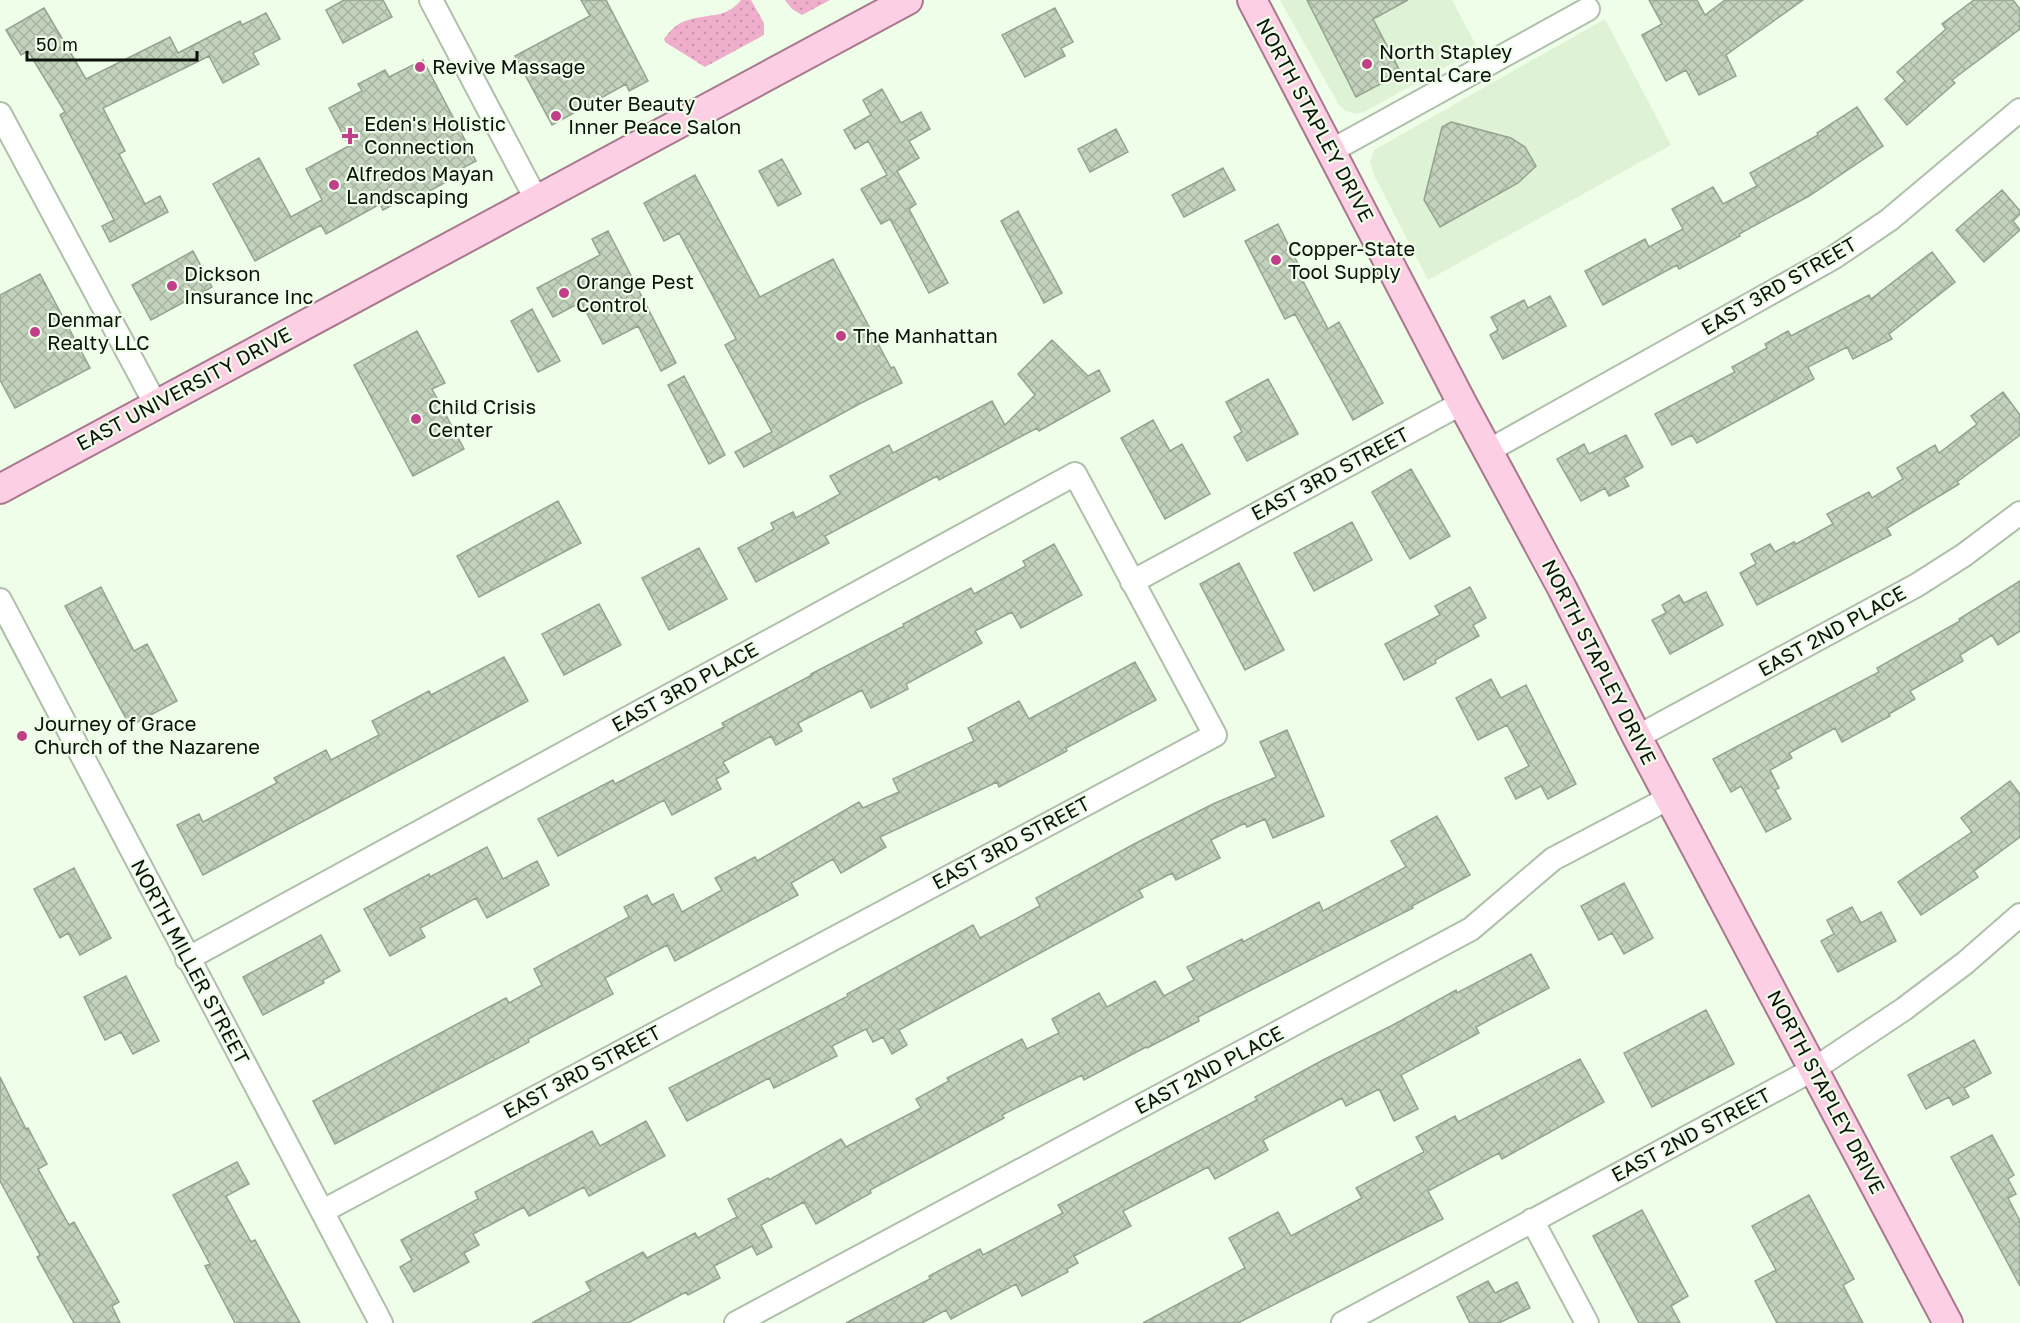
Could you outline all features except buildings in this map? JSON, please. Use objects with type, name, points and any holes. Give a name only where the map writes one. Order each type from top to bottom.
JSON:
[{"type":"main road","name":"EAST UNIVERSITY DRIVE","points":[[0,489],[908,0]]},
{"type":"main road","name":"NORTH STAPLEY DRIVE","points":[[1252,0],[1462,403],[1562,588],[1669,798],[1948,1323]]},
{"type":"street","points":[[431,0],[536,199]]},
{"type":"street","points":[[1331,151],[1588,9]]},
{"type":"street","name":"EAST 3RD STREET","points":[[1488,451],[1833,258],[1889,220],[2020,110]]},
{"type":"street","points":[[0,114],[156,405]]},
{"type":"street","name":"EAST 3RD STREET","points":[[323,1211],[1215,735],[1132,582],[1462,403]]},
{"type":"street","name":"EAST 3RD PLACE","points":[[188,959],[1075,474],[1132,582]]},
{"type":"street","name":"EAST 2ND PLACE","points":[[1637,737],[1917,585],[1964,555],[2020,513]]},
{"type":"street","name":"NORTH MILLER STREET","points":[[0,600],[381,1323]]},
{"type":"street","name":"EAST 2ND PLACE","points":[[736,1323],[1471,929],[1553,859],[1669,798]]},
{"type":"street","name":"EAST 2ND STREET","points":[[1342,1323],[1814,1069],[1904,1009],[1965,963],[2020,915]]},
{"type":"street","points":[[1532,1220],[1587,1323]]},
{"type":"shaded area","points":[[741,0],[751,0],[764,23],[764,35],[705,67],[665,42],[664,39],[679,24],[729,11]]},
{"type":"shaded area","points":[[785,0],[830,0],[802,15],[792,9]]},
{"type":"shaded area","points":[[1280,0],[1452,0],[1478,49],[1364,112],[1356,114],[1346,111],[1339,105]]},
{"type":"shaded area","points":[[1605,19],[1671,145],[1428,280],[1374,175],[1370,162],[1374,150]]},
{"type":"place","name":"North Stapley Dental Care","points":[[1367,64]]},
{"type":"place","name":"Revive Massage","points":[[420,67]]},
{"type":"place","name":"Outer Beauty Inner Peace Salon","points":[[556,116]]},
{"type":"place","name":"Eden's Holistic Connection","points":[[350,136]]},
{"type":"place","name":"Alfredos Mayan Landscaping","points":[[334,185]]},
{"type":"place","name":"Copper-State Tool Supply","points":[[1276,260]]},
{"type":"place","name":"Dickson Insurance Inc","points":[[172,286]]},
{"type":"place","name":"Orange Pest Control","points":[[564,293]]},
{"type":"place","name":"Denmar Realty LLC","points":[[35,332]]},
{"type":"place","name":"The Manhattan","points":[[841,336]]},
{"type":"place","name":"Child Crisis Center","points":[[416,419]]},
{"type":"place","name":"Journey of Grace Church of the Nazarene","points":[[22,736]]}]
